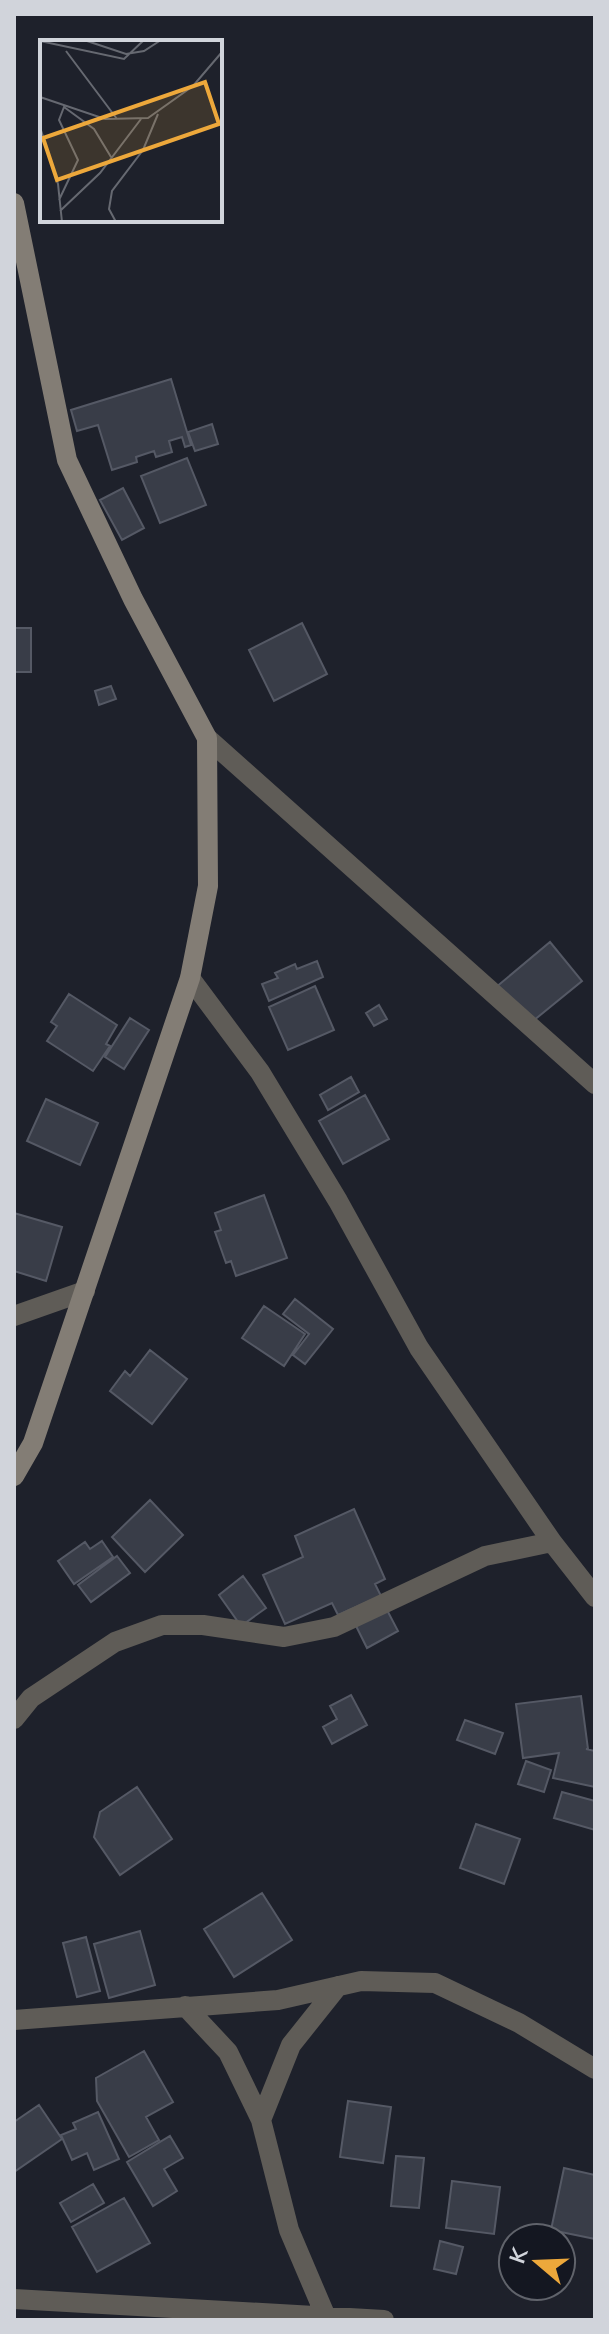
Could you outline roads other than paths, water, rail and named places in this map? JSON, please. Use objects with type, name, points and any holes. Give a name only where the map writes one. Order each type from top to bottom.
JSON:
[{"type":"street","points":[[14,203],[67,460],[133,599],[207,738],[595,1084]]},
{"type":"street","points":[[14,1476],[33,1443],[190,978],[208,886],[207,738]]},
{"type":"street","points":[[190,978],[260,1072],[338,1201],[419,1348],[552,1542],[595,1597]]},
{"type":"street","points":[[14,1316],[85,1291]]},
{"type":"street","points":[[14,1719],[31,1698],[115,1642],[162,1625],[203,1625],[284,1637],[334,1627],[485,1556],[552,1542]]},
{"type":"street","points":[[14,2020],[278,2000],[361,1981],[435,1983],[519,2023],[595,2069]]},
{"type":"street","points":[[261,2120],[291,2045],[338,1986]]},
{"type":"street","points":[[185,2006],[228,2052],[261,2120],[289,2230],[326,2317]]},
{"type":"street","points":[[14,2299],[384,2320]]}]
